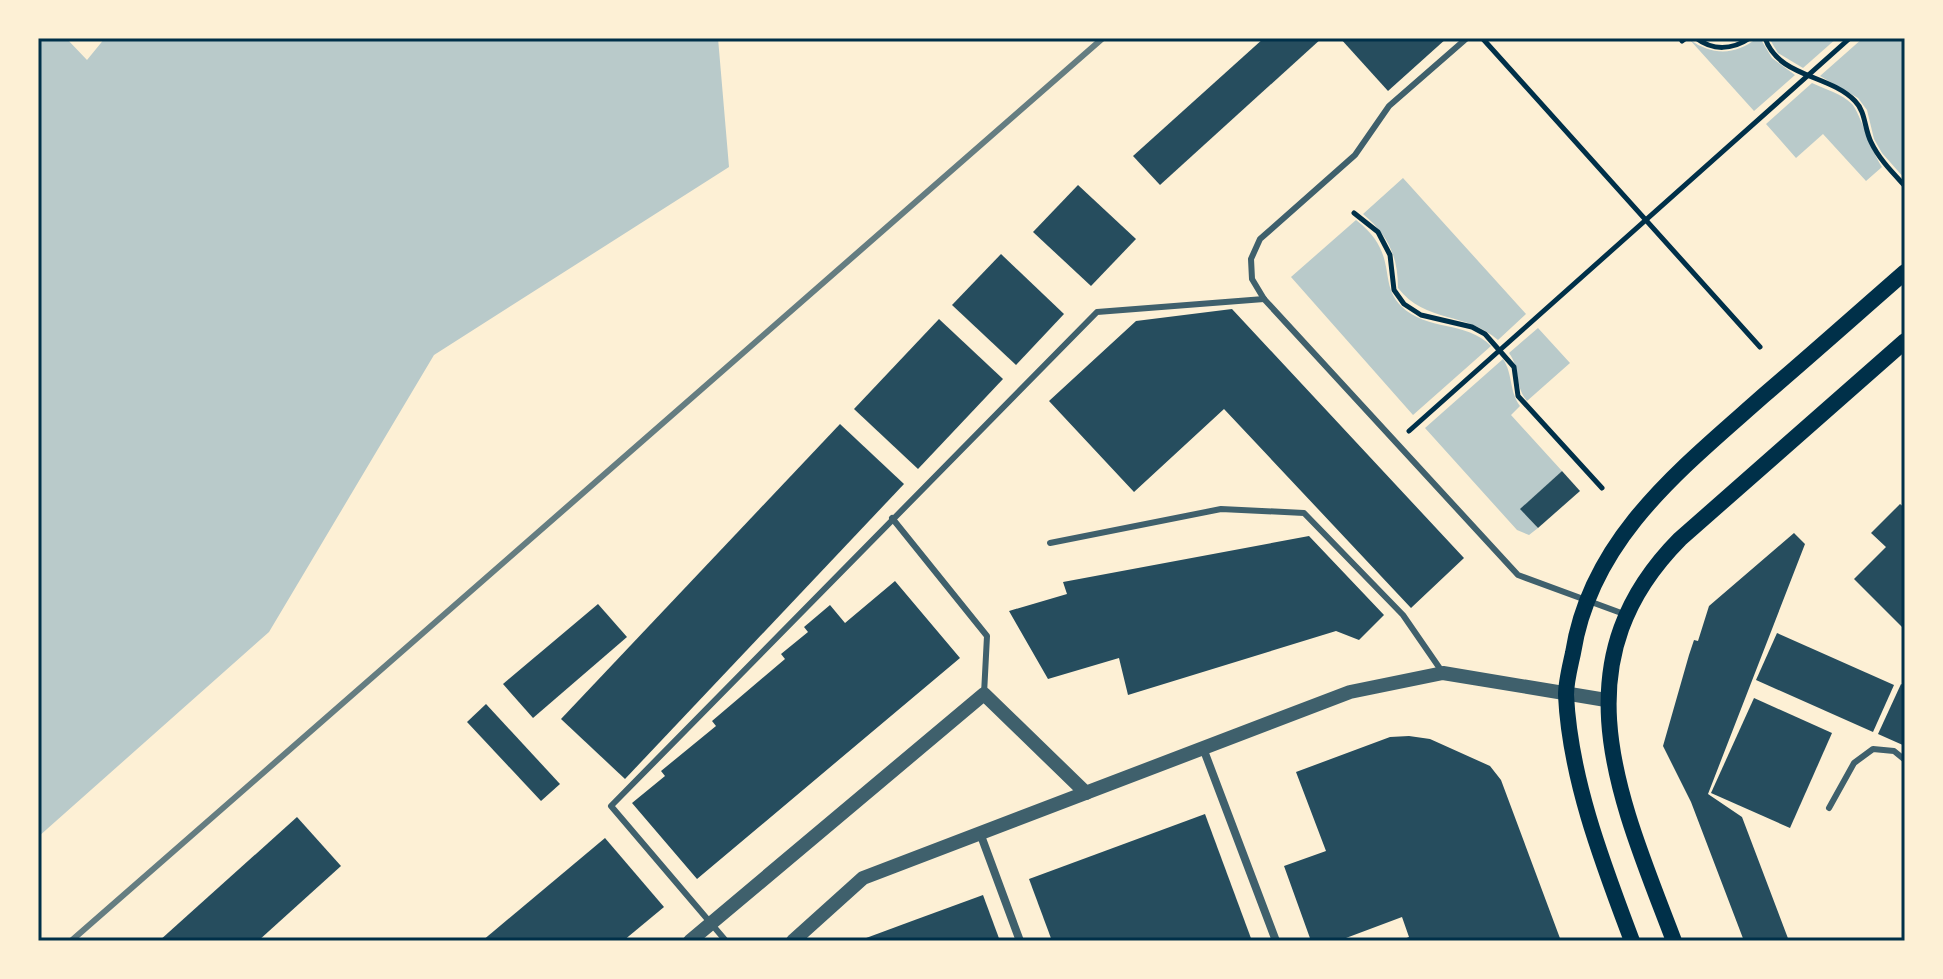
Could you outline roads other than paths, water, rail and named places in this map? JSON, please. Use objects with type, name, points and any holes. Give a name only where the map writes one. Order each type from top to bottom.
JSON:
[{"type":"main road","points":[[1632,941],[1605,870],[1577,766],[1566,693],[1575,635],[1587,600],[1617,541],[1661,486],[1905,272]]},
{"type":"main road","points":[[1674,941],[1643,858],[1615,758],[1606,700],[1613,644],[1624,614],[1653,566],[1695,525],[1905,341]]},
{"type":"street","points":[[797,939],[863,878],[1350,692],[1443,673],[1606,700]]},
{"type":"street","points":[[690,941],[984,694],[1086,793]]},
{"type":"street","points":[[1203,748],[1276,941]]},
{"type":"street","points":[[980,833],[1020,941]]},
{"type":"lane","points":[[1467,38],[1389,106],[1355,155],[1260,239],[1251,259],[1252,279],[1264,299],[1518,575],[1624,614]]},
{"type":"lane","points":[[726,941],[611,806],[1097,312],[1264,299]]},
{"type":"lane","points":[[1050,543],[1221,509],[1304,513],[1403,615],[1443,673]]},
{"type":"lane","points":[[892,518],[987,636],[984,694]]},
{"type":"lane","points":[[1829,808],[1854,763],[1873,749],[1894,751],[1905,760]]},
{"type":"railway","points":[[71,941],[1103,38]]}]
